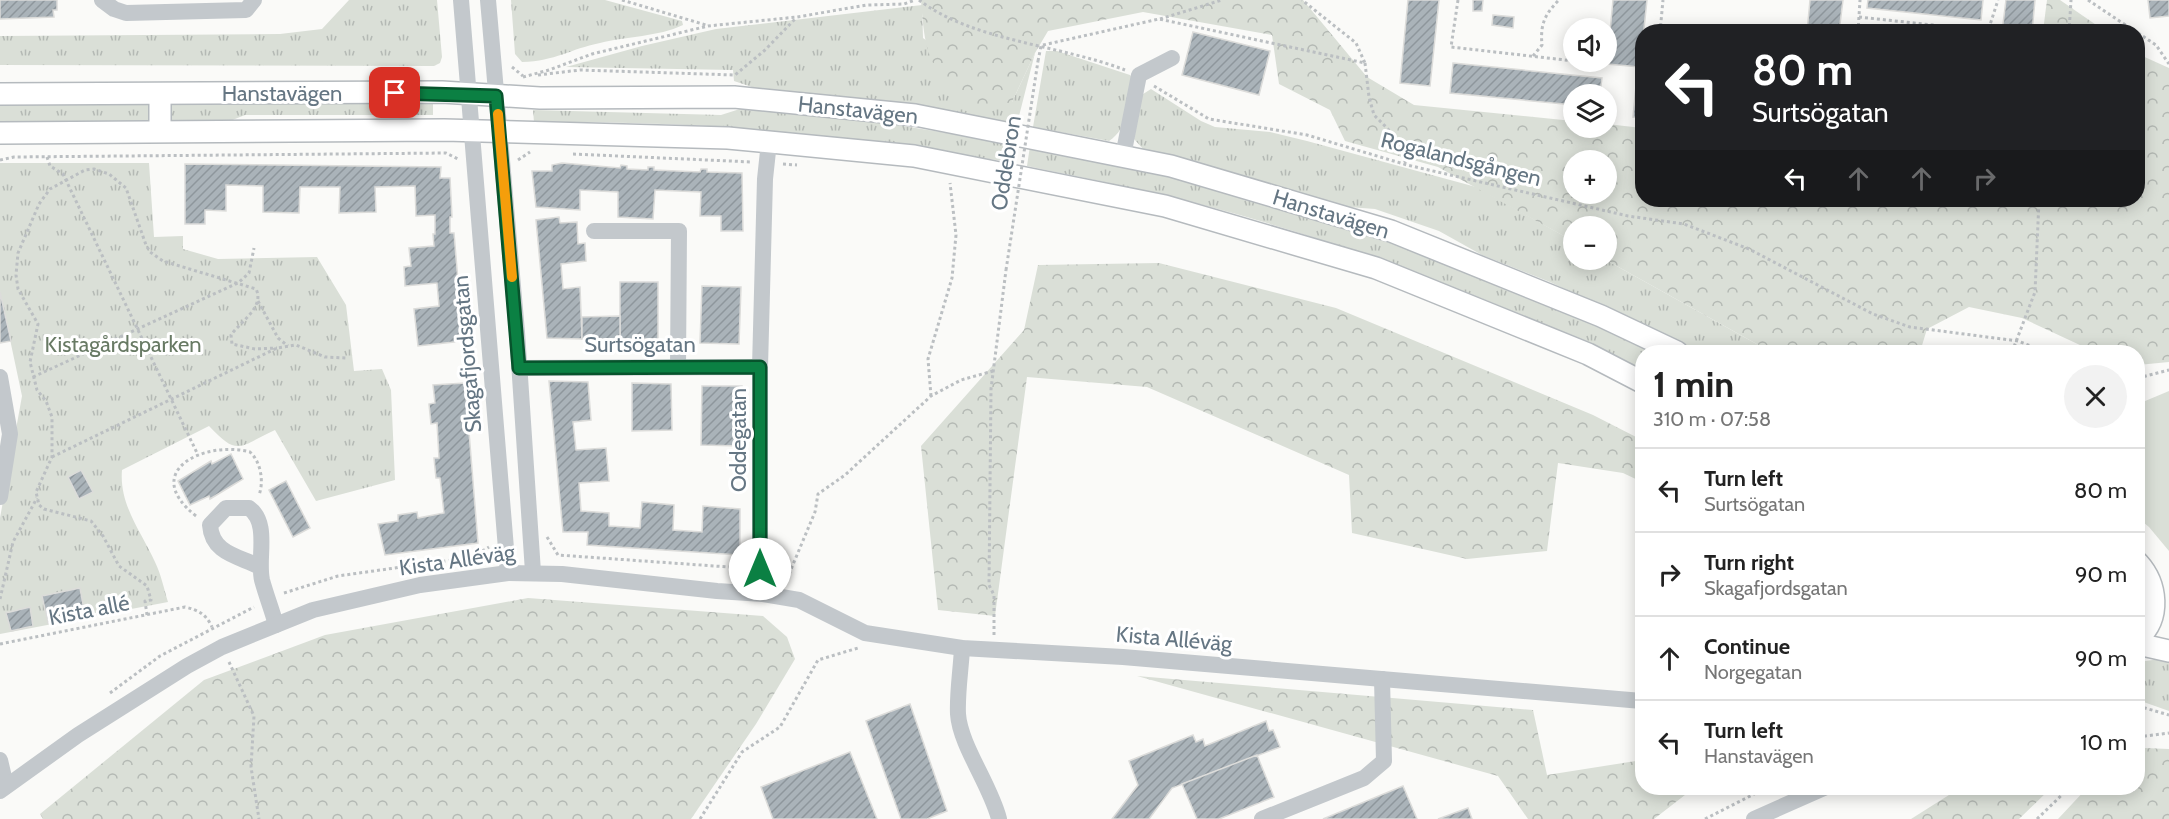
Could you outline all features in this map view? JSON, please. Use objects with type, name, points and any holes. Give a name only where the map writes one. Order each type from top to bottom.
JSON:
[{"type":"main road","name":"Hanstavägen","points":[[0,94],[469,94],[540,98],[746,98],[915,115],[1171,166],[1391,231],[1601,316],[1662,345]]},
{"type":"main road","points":[[159,131],[160,94]]},
{"type":"main road","name":"Hanstavägen","points":[[0,133],[471,131],[728,138],[914,156],[1165,206],[1376,268],[1588,354],[1635,378]]},
{"type":"main road","points":[[2145,571],[2154,598],[2169,616]]},
{"type":"main road","points":[[2145,629],[2149,624],[2154,598]]},
{"type":"main road","points":[[2145,646],[2169,651]]},
{"type":"street","points":[[102,0],[114,9],[136,13],[246,10],[254,0]]},
{"type":"street","name":"Skagafjordsgatan","points":[[461,0],[508,573]]},
{"type":"street","points":[[488,0],[519,368],[533,572]]},
{"type":"street","points":[[1123,156],[1139,75],[1172,58]]},
{"type":"street","name":"Oddegatan","points":[[763,594],[760,569],[760,367],[766,171],[769,142]]},
{"type":"street","points":[[594,231],[679,231],[678,367]]},
{"type":"street","name":"Surtsögatan","points":[[519,368],[760,367]]},
{"type":"street","points":[[0,377],[10,434],[0,497]]},
{"type":"street","points":[[260,567],[222,550],[214,539],[210,525],[226,508],[242,506],[254,511],[261,530],[260,567],[276,625]]},
{"type":"street","name":"Kista Alléväg","points":[[3,789],[78,735],[186,666],[222,647],[313,610],[420,585],[508,573],[533,572],[763,594],[799,600],[865,633],[962,648],[1123,657],[1635,700]]},
{"type":"street","points":[[962,648],[958,716],[969,747],[995,803],[999,819]]},
{"type":"street","points":[[1262,819],[1364,778],[1384,761],[1382,679]]},
{"type":"street","points":[[0,760],[3,789]]},
{"type":"street","points":[[1754,819],[1804,795]]},
{"type":"path","points":[[622,0],[708,26]]},
{"type":"path","points":[[523,77],[591,54],[708,26],[797,17],[867,5],[904,4],[917,0]]},
{"type":"path","name":"Rogalandsgången","points":[[917,0],[951,20],[1041,46],[1094,58],[1139,75],[1209,119],[1307,135],[1407,165],[1628,216],[1684,224],[1749,249],[1873,314],[1910,327],[2018,341],[2028,345]]},
{"type":"path","points":[[1041,46],[1047,42],[1159,19],[1222,0]]},
{"type":"path","points":[[1302,0],[1356,43],[1365,63],[1369,97],[1374,115],[1388,129],[1407,165]]},
{"type":"path","points":[[1458,0],[1450,47],[1563,60]]},
{"type":"path","points":[[1533,56],[1542,45],[1540,26],[1548,12],[1559,0]]},
{"type":"path","points":[[1661,24],[1663,0]]},
{"type":"path","points":[[1859,24],[1860,0]]},
{"type":"path","points":[[1990,24],[1998,0]]},
{"type":"path","points":[[2070,24],[2071,0]]},
{"type":"path","points":[[2088,0],[2125,24]]},
{"type":"path","points":[[510,66],[523,77],[580,70],[735,75],[765,50],[797,17]]},
{"type":"path","points":[[1859,17],[1924,24]]},
{"type":"path","points":[[1159,19],[1365,63]]},
{"type":"path","points":[[2145,37],[2156,45],[2169,64]]},
{"type":"path","name":"Oddebron","points":[[994,651],[994,595],[989,585],[991,389],[1006,270],[1041,46]]},
{"type":"path","points":[[518,160],[530,152],[541,153]]},
{"type":"path","points":[[0,160],[14,157],[446,153],[460,160]]},
{"type":"path","points":[[564,154],[766,171],[800,166]]},
{"type":"path","points":[[47,157],[50,166],[60,170],[66,181],[198,455]]},
{"type":"path","points":[[147,615],[145,601],[151,600],[147,586],[119,566],[96,526],[84,518],[44,509],[37,498],[36,492],[52,457],[54,437],[51,410],[37,390],[33,377],[30,354],[38,335],[38,324],[18,289],[17,261],[42,197],[50,189],[90,169],[109,174],[130,194],[150,252],[163,261],[253,287],[258,293],[258,302],[278,338],[289,346]]},
{"type":"path","points":[[940,182],[962,185]]},
{"type":"path","points":[[931,396],[928,359],[952,278],[956,235],[950,183]]},
{"type":"path","points":[[1009,193],[1021,195]]},
{"type":"path","points":[[2016,345],[2035,292],[2038,207]]},
{"type":"path","points":[[33,377],[238,283],[249,273],[254,248]]},
{"type":"path","points":[[258,302],[231,335],[232,344],[255,349],[289,346],[308,348],[325,357],[346,358]]},
{"type":"path","points":[[52,457],[277,348]]},
{"type":"path","points":[[547,536],[558,555],[760,569],[789,574],[815,512],[818,494],[845,475],[931,396],[961,380],[993,370]]},
{"type":"path","points":[[2145,376],[2169,370]]},
{"type":"path","points":[[210,525],[184,506],[172,484],[176,471],[198,455],[211,451],[243,450],[256,457],[261,491],[254,511]]},
{"type":"path","points":[[0,599],[13,542],[37,498]]},
{"type":"path","points":[[354,577],[358,572],[473,557],[490,546],[491,537]]},
{"type":"path","name":"Kista allé","points":[[0,644],[185,607],[198,610],[208,618],[222,647]]},
{"type":"path","points":[[700,819],[742,752],[780,727],[818,660],[871,644],[865,633]]},
{"type":"path","points":[[222,647],[254,716],[251,767],[259,819]]},
{"type":"path","points":[[2145,708],[2169,715]]},
{"type":"path","points":[[2145,735],[2169,733]]},
{"type":"path","points":[[1705,819],[1752,795]]},
{"type":"path","points":[[2037,819],[2063,795]]},
{"type":"green space","points":[[349,0],[437,0],[442,57],[440,63],[434,66],[0,65],[0,36],[280,34],[322,29]]},
{"type":"green space","points":[[511,0],[605,0],[682,21],[683,25],[663,32],[589,45],[554,57],[522,62],[515,54]]},
{"type":"green space","points":[[921,0],[1303,0],[1367,77],[1414,105],[1563,120],[1563,138],[1617,138],[1617,125],[1635,127],[1635,207],[2145,207],[2145,57],[2169,68],[2169,362],[2145,364],[2145,345],[2080,345],[2022,318],[1969,307],[1927,329],[1922,345],[1758,345],[1617,266],[1617,216],[1563,216],[1563,236],[1438,167],[1345,141],[1330,110],[1279,84],[1272,35],[1143,12],[1048,31],[1012,102],[990,107],[961,104],[941,77],[927,45]]},
{"type":"green space","points":[[2047,0],[2060,0],[2095,24],[2044,24]]},
{"type":"green space","points":[[922,5],[923,38],[1012,102],[1035,53],[1017,124],[865,101],[761,90],[734,81],[733,70],[566,67],[716,29]]},
{"type":"green space","points":[[1046,51],[1057,51],[1130,75],[1134,80],[1129,106],[1121,129],[1116,136],[1109,141],[1033,127]]},
{"type":"green space","points":[[1151,89],[1201,121],[1215,127],[1270,132],[1476,187],[1563,235],[1563,270],[1617,270],[1617,266],[1758,345],[1684,345],[1550,282],[1482,255],[1439,231],[1375,209],[1348,207],[1144,150],[1134,139],[1140,96]]},
{"type":"green space","points":[[0,103],[151,103],[149,123],[0,123]]},
{"type":"green space","points":[[433,103],[433,115],[245,115],[225,123],[170,122],[170,104]]},
{"type":"green space","points":[[743,108],[879,122],[1014,144],[1011,162],[842,139],[739,128],[637,123],[534,122],[533,110],[721,115]]},
{"type":"green space","points":[[1030,146],[1203,185],[1360,232],[1460,268],[1557,308],[1638,345],[1635,345],[1635,366],[1487,300],[1327,242],[1194,203],[1027,166]]},
{"type":"green space","name":"Kistagårdsparken","points":[[0,163],[149,163],[154,237],[183,236],[183,249],[218,259],[317,257],[346,305],[354,371],[382,369],[391,390],[395,480],[316,501],[275,430],[246,444],[234,446],[209,426],[122,470],[127,506],[157,567],[168,602],[0,634],[0,518],[22,396],[0,292]]},
{"type":"green space","points":[[1159,263],[1336,308],[1593,415],[1635,436],[1635,479],[1623,473],[1558,463],[1547,551],[1467,559],[1352,533],[1349,475],[1147,387],[1027,377],[995,616],[938,610],[921,446],[1024,330],[1038,265]]},
{"type":"green space","points":[[2169,391],[2169,551],[2145,524],[2145,401]]},
{"type":"green space","points":[[528,598],[763,616],[787,637],[795,659],[756,724],[691,819],[43,819],[40,814],[204,680],[325,635]]},
{"type":"green space","points":[[2160,659],[2169,663],[2169,711],[2145,702],[2145,661]]},
{"type":"green space","points":[[1137,676],[1533,710],[1547,775],[1635,761],[1635,795],[1685,795],[1654,819],[1528,819],[1498,776]]},
{"type":"green space","points":[[2145,748],[2169,749],[2169,819],[2058,819],[2080,795],[2145,795]]},
{"type":"green space","points":[[1949,795],[2044,795],[2019,819],[1911,819]]},
{"type":"building","points":[[0,0],[57,0],[57,10],[53,10],[54,17],[0,19]]},
{"type":"building","points":[[1408,0],[1439,0],[1430,86],[1400,83]]},
{"type":"building","points":[[1473,0],[1483,0],[1482,11],[1473,11]]},
{"type":"building","points":[[1613,0],[1647,0],[1644,24],[1635,24],[1635,67],[1617,65],[1617,18],[1611,18]]},
{"type":"building","points":[[1810,0],[1843,0],[1840,24],[1808,24]]},
{"type":"building","points":[[1868,0],[1983,0],[1981,20],[1867,8]]},
{"type":"building","points":[[2006,0],[2035,0],[2033,24],[2003,24]]},
{"type":"building","points":[[2148,0],[2169,0],[2169,16],[2150,18]]},
{"type":"building","points":[[1493,15],[1514,17],[1513,28],[1492,25]]},
{"type":"building","points":[[1193,32],[1270,51],[1259,95],[1182,75]]},
{"type":"building","points":[[1453,63],[1602,78],[1601,84],[1563,84],[1563,104],[1450,93]]},
{"type":"building","points":[[562,163],[620,168],[621,165],[627,166],[627,169],[648,170],[648,167],[654,167],[654,170],[700,172],[701,169],[707,169],[707,172],[742,173],[743,231],[721,231],[721,216],[700,216],[701,192],[655,190],[653,219],[618,217],[618,192],[580,190],[580,210],[536,207],[532,171],[552,171],[552,165]]},
{"type":"building","points":[[185,164],[441,167],[440,178],[450,178],[452,217],[450,217],[450,233],[454,233],[463,341],[418,346],[414,309],[439,306],[437,283],[405,286],[404,267],[411,266],[409,248],[434,246],[435,215],[416,216],[415,186],[375,187],[376,212],[339,213],[340,187],[300,187],[299,213],[263,212],[263,186],[226,185],[226,211],[205,210],[205,224],[185,224]]},
{"type":"building","points":[[559,217],[560,223],[577,222],[578,244],[585,243],[586,261],[561,264],[563,289],[580,287],[582,339],[547,338],[536,220]]},
{"type":"building","points":[[620,282],[658,282],[658,339],[620,339]]},
{"type":"building","points":[[702,286],[741,287],[739,344],[700,343]]},
{"type":"building","points":[[0,292],[11,341],[0,343]]},
{"type":"building","points":[[620,316],[620,339],[582,339],[582,317]]},
{"type":"building","points":[[549,381],[588,382],[591,420],[573,422],[576,450],[606,448],[609,481],[579,483],[581,511],[609,513],[609,526],[640,528],[642,502],[674,505],[673,530],[702,532],[703,506],[740,509],[740,555],[587,545],[588,532],[563,532]]},
{"type":"building","points":[[465,383],[478,543],[385,555],[378,524],[398,521],[398,515],[417,512],[418,518],[444,513],[440,478],[436,478],[434,458],[439,458],[437,423],[431,424],[429,404],[435,403],[433,385]]},
{"type":"building","points":[[632,383],[671,384],[672,430],[632,431]]},
{"type":"building","points":[[702,386],[742,386],[741,446],[701,445]]},
{"type":"building","points":[[231,454],[243,479],[210,499],[209,496],[190,505],[178,481],[211,461],[212,464]]},
{"type":"building","points":[[81,470],[93,492],[79,499],[68,477]]},
{"type":"building","points":[[286,481],[310,528],[293,537],[269,490]]},
{"type":"building","points":[[80,588],[85,615],[48,623],[42,596]]},
{"type":"building","points":[[30,607],[33,626],[11,631],[6,613]]},
{"type":"building","points":[[910,704],[947,811],[927,819],[901,819],[866,721]]},
{"type":"building","points":[[1266,721],[1269,731],[1273,730],[1280,747],[1172,788],[1149,819],[1112,819],[1138,785],[1129,761],[1193,735],[1196,742],[1203,739],[1205,746]]},
{"type":"building","points":[[850,752],[877,819],[773,819],[761,787]]},
{"type":"building","points":[[1257,755],[1274,797],[1219,819],[1197,819],[1182,784]]},
{"type":"building","points":[[1403,786],[1417,819],[1323,819]]},
{"type":"building","points":[[1468,808],[1472,819],[1438,819]]},
{"type":"slow traffic","points":[[498,114],[512,277]]},
{"type":"route","points":[[395,93],[442,92],[496,96],[519,368],[760,367],[760,569]]}]
